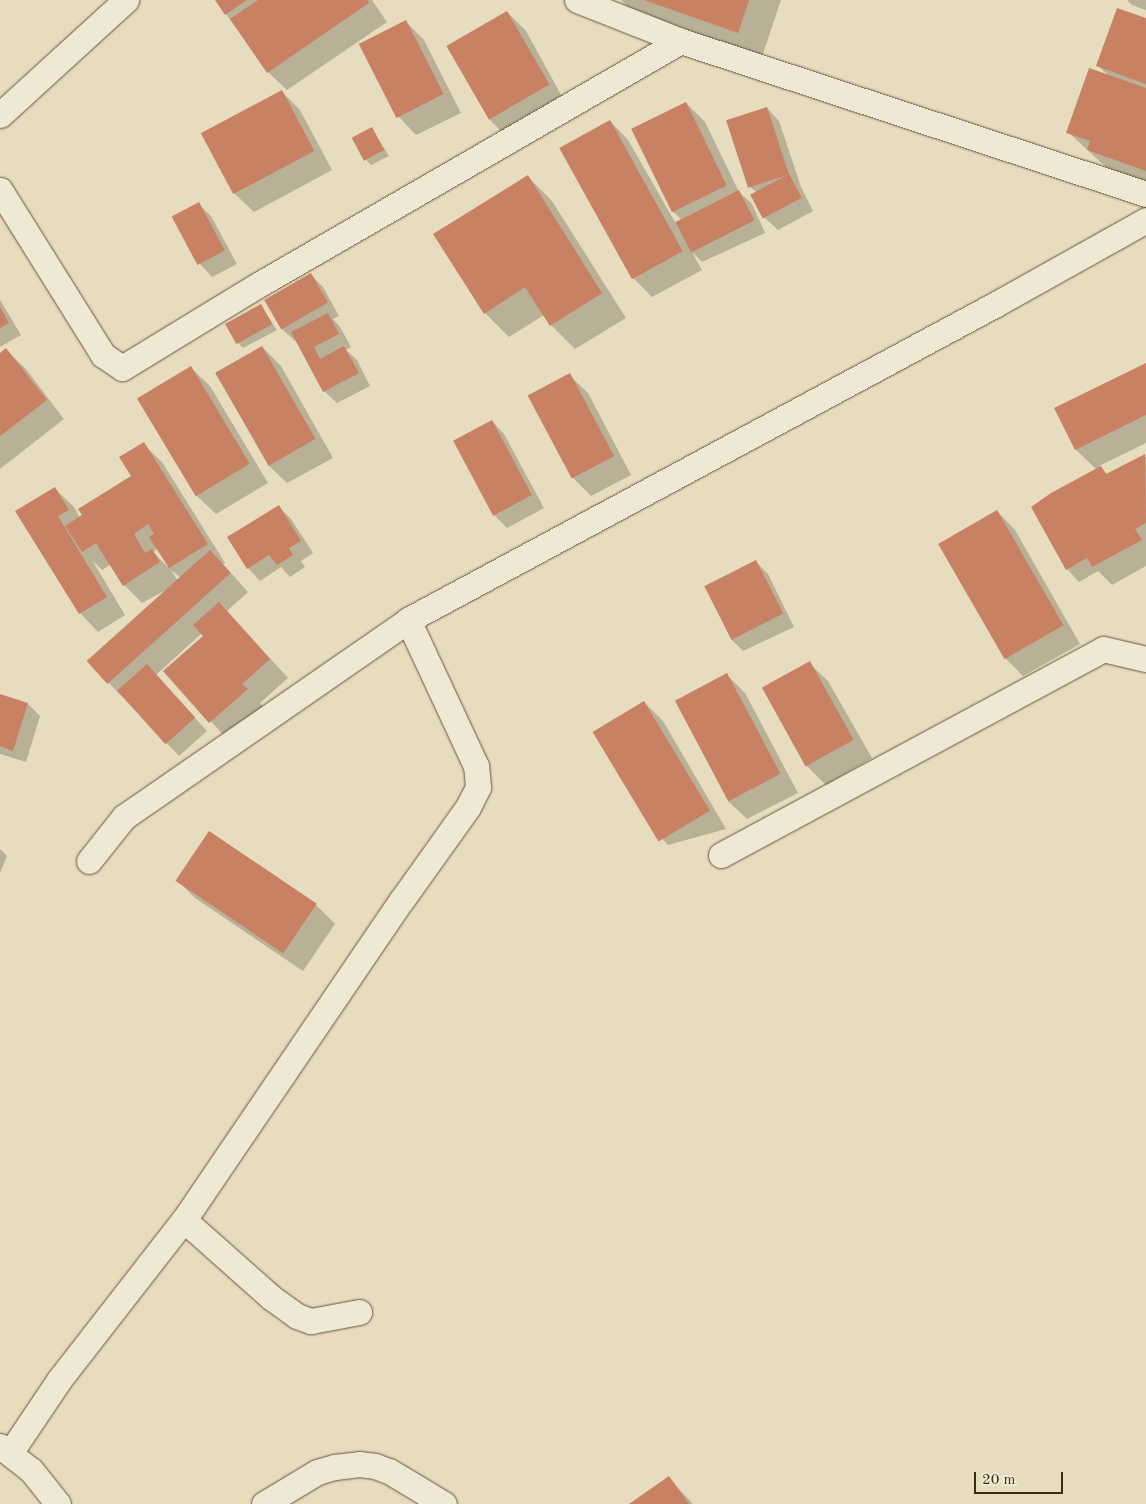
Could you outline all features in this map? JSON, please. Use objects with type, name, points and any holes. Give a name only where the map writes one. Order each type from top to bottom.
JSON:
[{"type":"street","points":[[0,115],[126,0]]},
{"type":"street","points":[[577,0],[680,41],[1146,194]]},
{"type":"street","points":[[0,190],[102,355],[122,368],[258,285],[680,41]]},
{"type":"street","points":[[89,861],[124,818],[408,620],[988,309],[1146,220]]},
{"type":"street","points":[[58,1504],[31,1470],[5,1449],[184,1220],[401,901],[468,807],[478,787],[476,766],[408,620]]},
{"type":"street","points":[[721,855],[1103,649],[1146,659]]},
{"type":"street","points":[[184,1220],[272,1298],[297,1316],[311,1321],[359,1312]]},
{"type":"street","points":[[264,1504],[317,1472],[335,1467],[359,1464],[375,1466],[389,1471],[444,1504]]},
{"type":"building","points":[[215,0],[247,0],[225,15]]},
{"type":"building","points":[[258,0],[368,0],[369,3],[267,73],[230,19]]},
{"type":"building","points":[[644,0],[749,0],[738,33]]},
{"type":"building","points":[[1117,8],[1146,18],[1146,84],[1096,66]]},
{"type":"building","points":[[507,11],[550,85],[489,120],[446,46]]},
{"type":"building","points":[[406,20],[444,94],[396,118],[359,44]]},
{"type":"building","points":[[1089,68],[1146,88],[1146,171],[1087,150],[1090,141],[1066,133]]},
{"type":"building","points":[[282,90],[314,151],[233,194],[201,133]]},
{"type":"building","points":[[686,102],[727,186],[672,212],[631,129]]},
{"type":"building","points":[[767,107],[789,175],[748,188],[726,120]]},
{"type":"building","points":[[610,120],[683,251],[632,279],[559,148]]},
{"type":"building","points":[[372,127],[384,150],[364,161],[352,138]]},
{"type":"building","points":[[789,174],[802,198],[763,218],[750,195]]},
{"type":"building","points":[[528,175],[602,293],[550,326],[525,287],[484,314],[433,234]]},
{"type":"building","points":[[739,190],[754,220],[691,253],[676,222]]},
{"type":"building","points":[[199,202],[225,251],[197,265],[172,217]]},
{"type":"building","points":[[311,273],[328,302],[281,329],[264,300]]},
{"type":"building","points":[[261,304],[272,324],[236,344],[225,324]]},
{"type":"building","points":[[0,307],[9,323],[0,328]]},
{"type":"building","points":[[328,313],[339,334],[314,347],[320,359],[344,346],[359,373],[323,392],[291,332]]},
{"type":"building","points":[[262,346],[316,439],[269,466],[215,373]]},
{"type":"building","points":[[6,348],[47,400],[0,436],[0,353]]},
{"type":"building","points":[[1146,363],[1146,415],[1075,450],[1054,408]]},
{"type":"building","points":[[191,366],[250,464],[196,496],[137,398]]},
{"type":"building","points":[[570,373],[614,456],[572,479],[528,396]]},
{"type":"building","points":[[492,420],[532,495],[493,516],[453,441]]},
{"type":"building","points":[[144,442],[208,544],[169,568],[149,537],[154,534],[148,524],[134,534],[145,553],[152,549],[160,562],[123,586],[96,543],[82,552],[65,526],[82,515],[78,509],[131,476],[119,457]]},
{"type":"building","points":[[1145,454],[1146,523],[1135,529],[1142,540],[1092,567],[1087,558],[1066,570],[1031,507],[1051,493],[1101,466],[1106,474]]},
{"type":"building","points":[[55,487],[69,510],[58,516],[107,597],[79,614],[15,511]]},
{"type":"building","points":[[279,505],[301,541],[289,548],[293,555],[277,565],[269,555],[247,569],[227,537]]},
{"type":"building","points":[[997,510],[1064,625],[1005,659],[938,544]]},
{"type":"building","points":[[210,550],[231,573],[107,684],[87,661]]},
{"type":"building","points":[[756,560],[783,613],[732,640],[704,586]]},
{"type":"building","points":[[219,602],[270,659],[242,684],[248,689],[209,723],[163,671],[203,636],[193,625]]},
{"type":"building","points":[[810,661],[854,740],[806,766],[762,688]]},
{"type":"building","points":[[147,664],[195,718],[165,744],[117,691]]},
{"type":"building","points":[[727,673],[781,774],[728,801],[675,701]]},
{"type":"building","points":[[0,694],[28,703],[13,751],[0,746]]},
{"type":"building","points":[[644,701],[710,811],[658,842],[593,732]]},
{"type":"building","points":[[209,831],[317,904],[283,953],[175,881]]},
{"type":"building","points":[[669,1476],[689,1504],[629,1504]]}]
